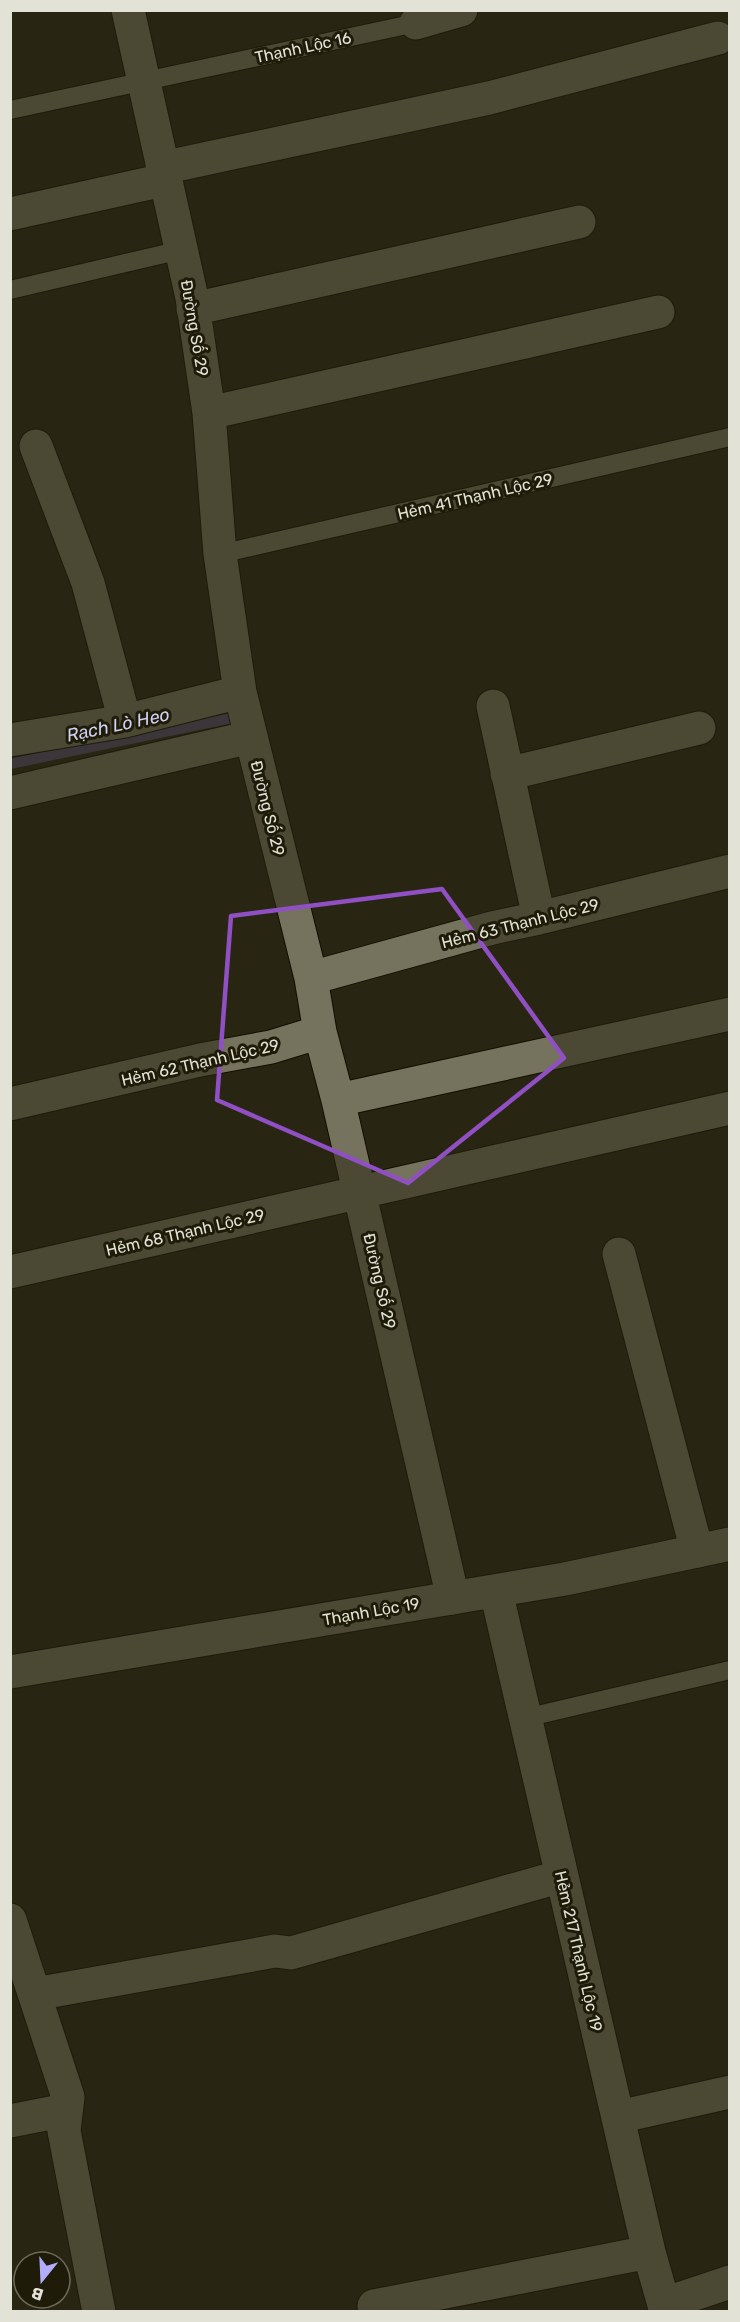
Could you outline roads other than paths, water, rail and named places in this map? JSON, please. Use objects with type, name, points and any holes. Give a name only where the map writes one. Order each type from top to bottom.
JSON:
[{"type":"street","name":"Đường Số 29","points":[[128,10],[193,309],[209,413],[220,554],[240,692],[310,978],[320,1032],[360,1193],[453,1598]]},
{"type":"street","name":"Thạnh Lộc 16","points":[[416,23],[461,10]]},
{"type":"street","points":[[10,214],[163,174],[489,98],[718,38]]},
{"type":"street","points":[[193,309],[579,222]]},
{"type":"street","points":[[209,413],[658,312]]},
{"type":"street","points":[[36,446],[88,583],[125,720]]},
{"type":"street","points":[[10,740],[125,720],[240,692]]},
{"type":"street","points":[[493,706],[539,918]]},
{"type":"street","points":[[507,774],[699,728]]},
{"type":"street","points":[[10,793],[251,737]]},
{"type":"street","name":"Hẻm 63 Thạnh Lộc 29","points":[[310,978],[492,928],[729,871]]},
{"type":"street","points":[[338,1100],[729,1014]]},
{"type":"street","name":"Hẻm 62 Thạnh Lộc 29","points":[[10,1104],[200,1060],[271,1047],[320,1032]]},
{"type":"street","name":"Hẻm 68 Thạnh Lộc 29","points":[[10,1272],[729,1108]]},
{"type":"street","points":[[619,1254],[697,1551]]},
{"type":"street","name":"Thạnh Lộc 19","points":[[10,1672],[565,1579],[729,1544]]},
{"type":"street","name":"Hẻm 217 Thạnh Lộc 19","points":[[496,1591],[649,2252],[665,2308]]},
{"type":"street","points":[[35,1994],[275,1952],[291,1953],[562,1876]]},
{"type":"street","points":[[10,1920],[68,2097],[64,2131],[99,2312]]},
{"type":"street","points":[[618,2117],[729,2092]]},
{"type":"street","points":[[10,2121],[66,2110]]},
{"type":"street","points":[[375,2312],[374,2306],[649,2252]]},
{"type":"street","points":[[665,2308],[729,2282]]},
{"type":"lane","name":"Thạnh Lộc 16","points":[[10,110],[416,23]]},
{"type":"lane","points":[[10,290],[180,250]]},
{"type":"lane","name":"Hẻm 41 Thạnh Lộc 29","points":[[220,554],[729,437]]},
{"type":"lane","points":[[525,1718],[729,1670]]},
{"type":"waterway","name":"Rạch Lò Heo","points":[[10,764],[232,718]]}]
